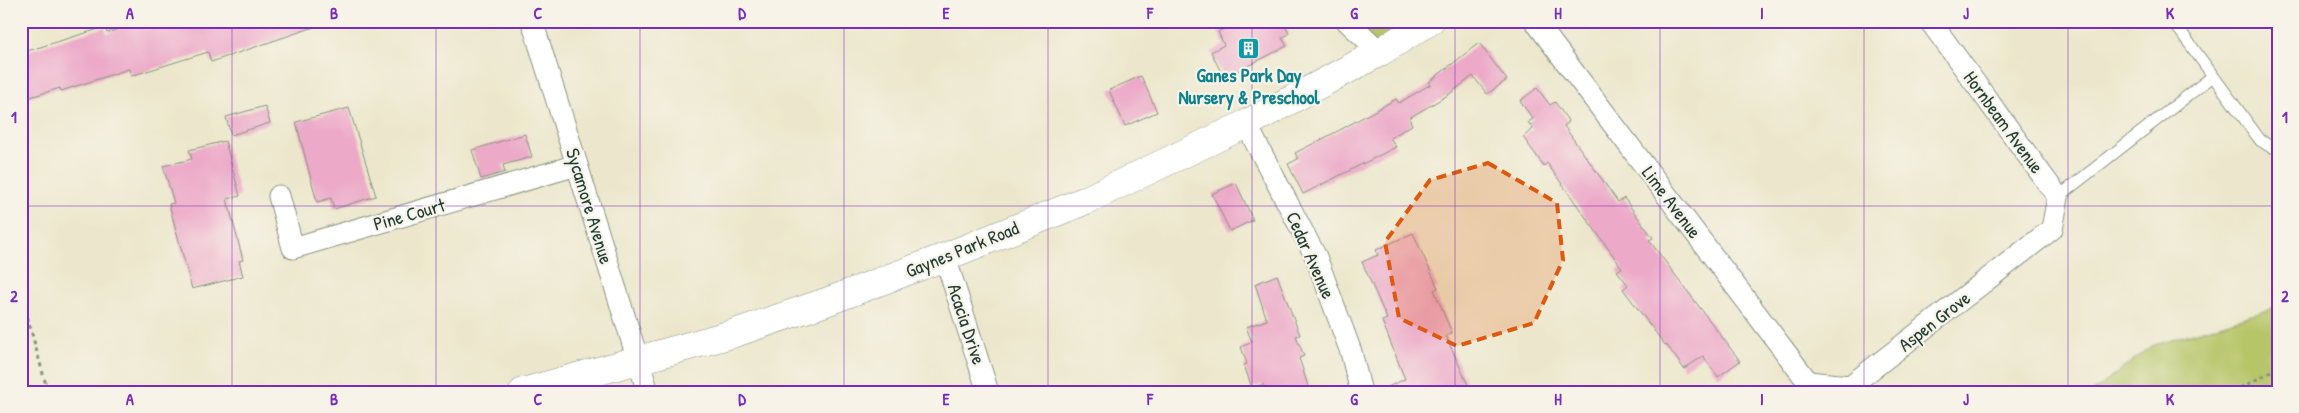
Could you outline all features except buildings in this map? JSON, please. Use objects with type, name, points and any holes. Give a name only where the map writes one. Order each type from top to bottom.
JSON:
[{"type":"street","name":"Sycamore Avenue","points":[[532,21],[648,392]]},
{"type":"street","points":[[1347,21],[1380,52]]},
{"type":"street","name":"Gaynes Park Road","points":[[523,392],[732,334],[945,257],[1084,200],[1246,124],[1380,52],[1430,21]]},
{"type":"street","name":"Lime Avenue","points":[[1536,21],[1808,382]]},
{"type":"street","name":"Hornbeam Avenue","points":[[1930,21],[2058,197]]},
{"type":"street","name":"Cedar Avenue","points":[[1246,124],[1316,257],[1351,352],[1361,392]]},
{"type":"street","name":"Pine Court","points":[[279,196],[294,248],[577,165]]},
{"type":"street","name":"Aspen Grove","points":[[1808,382],[1850,386],[2052,229],[2058,197]]},
{"type":"street","name":"Acacia Drive","points":[[945,257],[988,392]]},
{"type":"lane","points":[[2173,21],[2260,140],[2271,146],[2278,144]]},
{"type":"lane","points":[[2058,197],[2213,76]]},
{"type":"path","points":[[21,294],[48,392]]},
{"type":"path","points":[[2235,391],[2278,368]]},
{"type":"highlighted area","points":[[1488,163],[1557,203],[1563,260],[1534,323],[1457,346],[1399,318],[1385,242],[1430,180]]},
{"type":"green space","points":[[1347,21],[1430,21],[1380,52]]},
{"type":"green space","points":[[2278,307],[2278,392],[2093,392],[2151,346]]},
{"type":"place","name":"Ganes Park Day Nursery & Preschool","points":[[1249,49]]}]
